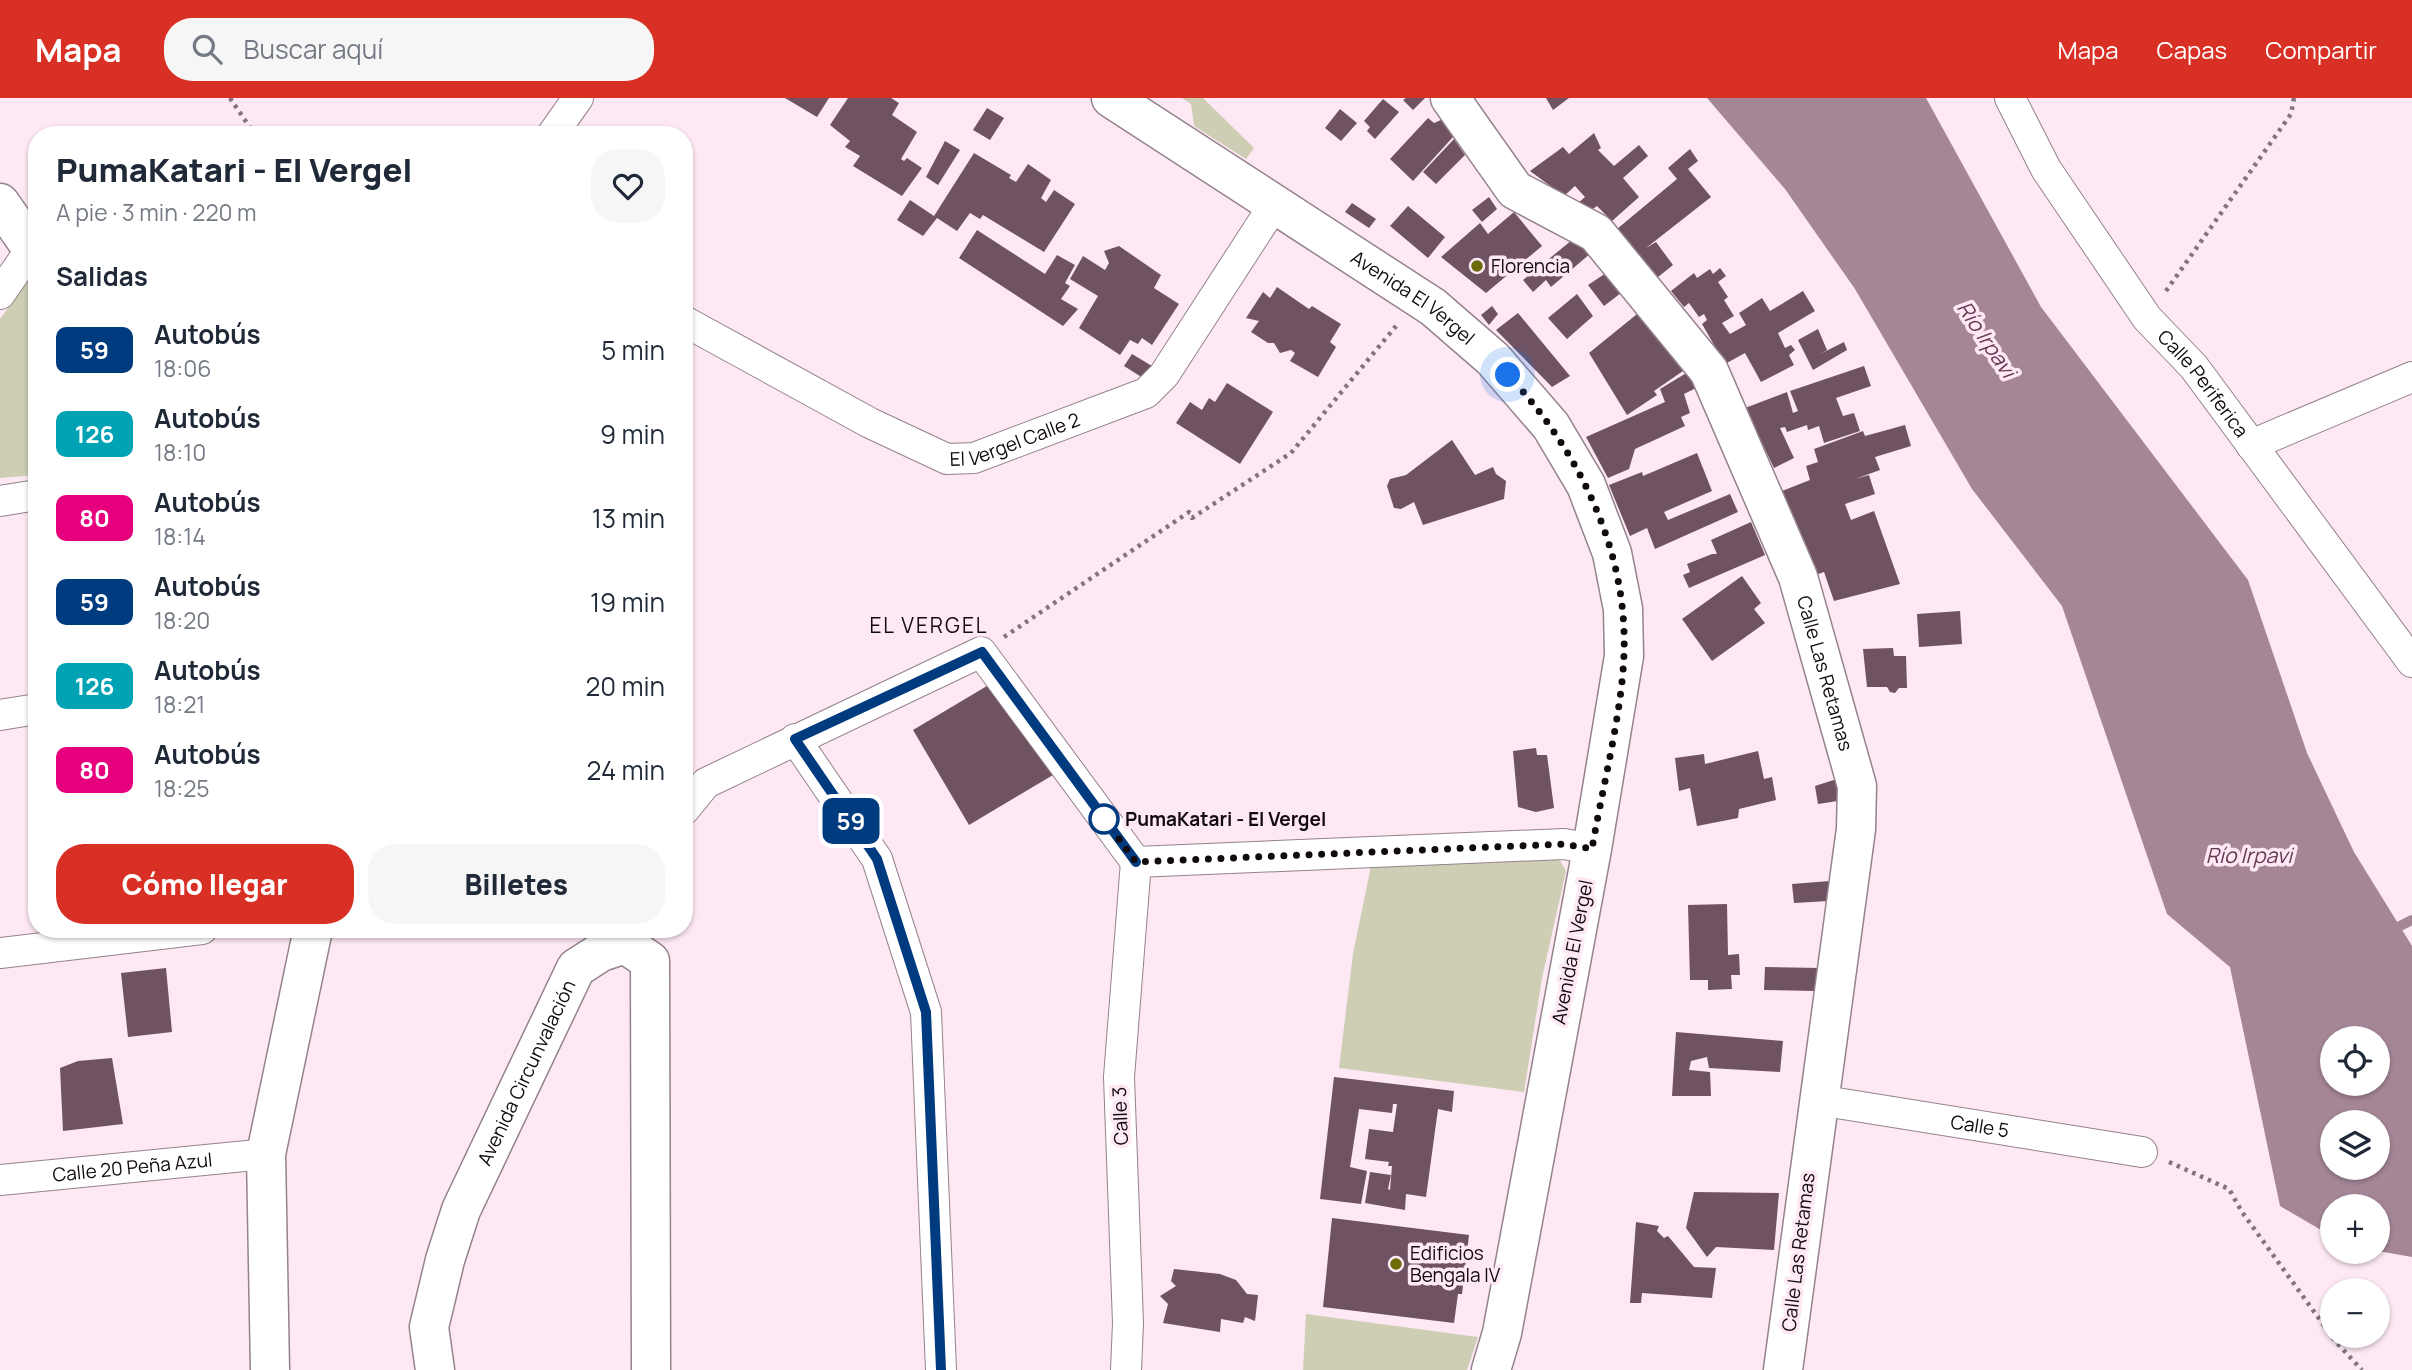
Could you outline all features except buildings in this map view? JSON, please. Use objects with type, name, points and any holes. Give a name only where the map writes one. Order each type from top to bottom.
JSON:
[{"type":"street","points":[[558,126],[578,98]]},
{"type":"street","name":"Avenida El Vergel","points":[[1111,98],[1433,307],[1493,359],[1551,426],[1586,485],[1612,553],[1623,609],[1624,656],[1592,849],[1502,1333],[1491,1370]]},
{"type":"street","name":"Calle Las Retamas","points":[[1450,98],[1515,190],[1596,233],[1709,371],[1798,577],[1857,786],[1856,829],[1783,1370]]},
{"type":"street","name":"Calle Periferica","points":[[2010,98],[2046,169],[2147,318],[2194,367],[2412,662]]},
{"type":"street","points":[[0,203],[28,244]]},
{"type":"street","name":"El Vergel Calle 2","points":[[693,326],[870,423],[947,459],[974,458],[1146,393],[1164,375],[1274,205]]},
{"type":"street","points":[[0,294],[28,260]]},
{"type":"street","points":[[2251,445],[2412,377]]},
{"type":"street","points":[[0,501],[28,496]]},
{"type":"street","points":[[693,799],[706,783],[982,652],[1136,862],[1564,844],[1592,849]]},
{"type":"street","points":[[0,715],[28,710]]},
{"type":"street","points":[[795,739],[877,859],[926,1012],[941,1370]]},
{"type":"street","name":"Calle 3","points":[[1126,1370],[1128,1322],[1119,1077],[1136,862]]},
{"type":"street","points":[[0,953],[126,938]]},
{"type":"street","points":[[270,1370],[266,1154],[311,938]]},
{"type":"street","name":"Avenida Circunvalación","points":[[435,1370],[429,1327],[461,1210],[576,968],[624,938]]},
{"type":"street","name":"Avenida Circunvalación","points":[[627,938],[650,961],[651,1370]]},
{"type":"street","name":"Calle 5","points":[[1818,1101],[2142,1152]]},
{"type":"street","name":"Calle 20 Peña Azul","points":[[0,1180],[266,1154]]},
{"type":"path","points":[[230,98],[248,126]]},
{"type":"path","points":[[2147,318],[2291,114],[2294,98]]},
{"type":"path","points":[[982,652],[1189,512],[1192,518],[1291,453],[1396,326],[1404,331]]},
{"type":"path","points":[[2142,1152],[2204,1175],[2229,1189],[2242,1212],[2336,1342],[2362,1370]]},
{"type":"green space","points":[[1182,98],[1203,98],[1254,148],[1246,159],[1194,126],[1191,104]]},
{"type":"green space","points":[[28,281],[28,476],[0,478],[0,319]]},
{"type":"green space","points":[[1558,857],[1566,871],[1542,978],[1524,1092],[1339,1068],[1353,954],[1371,866]]},
{"type":"green space","points":[[1306,1314],[1478,1337],[1467,1370],[1303,1370]]},
{"type":"water","name":"Río Irpavi","points":[[1707,98],[1926,98],[2041,307],[2248,580],[2307,753],[2354,852],[2412,946],[2412,1257],[2390,1253],[2390,1194],[2320,1194],[2320,1229],[2280,1206],[2230,967],[2167,914],[2062,606],[1972,489],[1855,289],[1785,189]]},
{"type":"waterway","points":[[2390,931],[2412,920]]},
{"type":"bus line","name":"59","points":[[941,1370],[926,1012],[877,859],[795,739],[982,652],[1136,862]]},
{"type":"place","name":"Florencia","points":[[1477,266]]},
{"type":"place","name":"PumaKatari - El Vergel","points":[[1104,819]]},
{"type":"place","name":"Edificios Bengala IV","points":[[1396,1264]]},
{"type":"district","name":"EL VERGEL","points":[[929,625]]},
{"type":"route","points":[[1104,819],[1136,862],[1564,844],[1592,849],[1624,656],[1623,609],[1612,553],[1586,485],[1551,426],[1508,375]]}]
